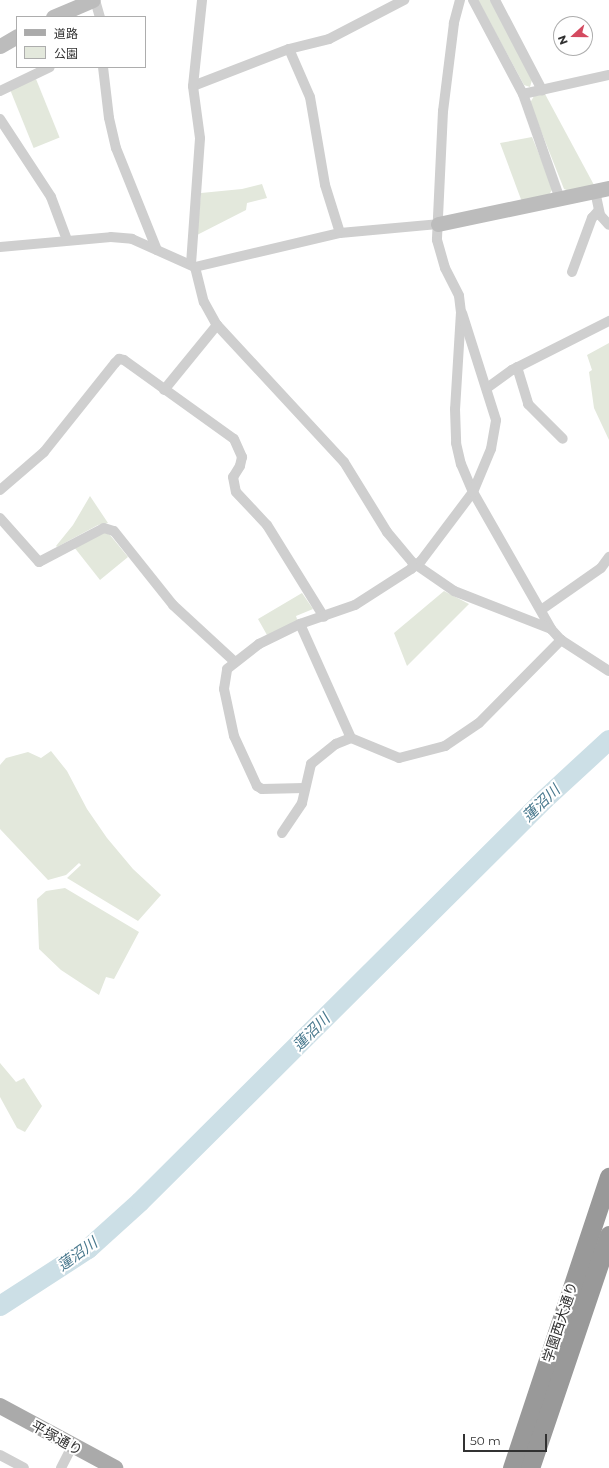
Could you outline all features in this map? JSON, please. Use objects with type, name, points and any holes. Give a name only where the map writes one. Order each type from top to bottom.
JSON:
[{"type":"highway","name":"学園西大通り","points":[[512,1468],[609,1177]]},
{"type":"highway","name":"学園西大通り","points":[[530,1468],[609,1235]]},
{"type":"main road","name":"平塚通り","points":[[0,1406],[115,1468]]},
{"type":"street","points":[[54,16],[94,0],[100,16]]},
{"type":"street","points":[[202,0],[193,86],[200,138],[193,265],[204,302],[217,326],[344,462],[387,532],[416,565],[454,591],[551,629]]},
{"type":"street","points":[[193,86],[290,49],[329,38],[404,0]]},
{"type":"street","points":[[460,0],[454,23],[442,110],[438,224],[441,257],[459,296],[461,312],[455,409],[456,442],[461,464],[473,492],[551,629],[561,640],[609,670]]},
{"type":"street","points":[[473,0],[523,94],[560,199]]},
{"type":"street","points":[[495,0],[542,90]]},
{"type":"street","points":[[0,46],[16,37]]},
{"type":"street","points":[[290,49],[310,97],[325,185],[340,233]]},
{"type":"street","points":[[0,91],[48,68]]},
{"type":"street","points":[[103,68],[109,118],[116,148],[157,250]]},
{"type":"street","points":[[523,94],[609,75]]},
{"type":"street","points":[[0,119],[51,197],[66,240]]},
{"type":"street","points":[[0,247],[110,237],[132,239],[193,265],[340,233],[438,224],[602,190],[598,211],[592,218],[572,272]]},
{"type":"street","points":[[598,211],[609,225]]},
{"type":"street","points":[[304,788],[262,789],[257,786],[246,767],[234,736],[224,689],[227,669],[259,644],[300,624],[324,617],[355,605],[416,565],[473,492],[495,435],[496,420],[487,388],[461,312]]},
{"type":"street","points":[[487,388],[517,367],[609,321]]},
{"type":"street","points":[[164,390],[217,326]]},
{"type":"street","points":[[0,490],[27,468],[54,442],[117,360],[124,360],[234,439],[242,457],[240,466],[233,477],[236,492],[267,525],[324,617]]},
{"type":"street","points":[[517,367],[528,404],[563,439]]},
{"type":"street","points":[[0,518],[39,562],[104,528],[114,532],[173,605],[235,662]]},
{"type":"street","points":[[541,610],[601,568],[609,557]]},
{"type":"street","points":[[300,624],[351,738],[399,758],[445,746],[478,723],[561,640]]},
{"type":"street","points":[[282,833],[302,803],[304,788],[311,764],[336,744],[351,738]]},
{"type":"street","points":[[61,1468],[72,1446]]},
{"type":"street","points":[[0,1455],[24,1468]]},
{"type":"green space","points":[[478,0],[490,0],[532,80],[530,87],[524,85]]},
{"type":"green space","points":[[36,79],[60,137],[34,148],[10,89]]},
{"type":"green space","points":[[545,94],[594,185],[569,191],[564,189],[530,103],[534,96]]},
{"type":"green space","points":[[532,137],[553,188],[549,195],[522,202],[500,143]]},
{"type":"green space","points":[[262,184],[267,198],[247,203],[246,210],[197,235],[201,193],[242,189]]},
{"type":"green space","points":[[609,343],[609,440],[594,408],[589,372],[592,370],[587,355]]},
{"type":"green space","points":[[90,496],[108,523],[98,525],[57,547],[56,546],[73,525]]},
{"type":"green space","points":[[104,532],[110,535],[128,557],[100,580],[74,547]]},
{"type":"green space","points":[[444,591],[469,604],[407,666],[394,633]]},
{"type":"green space","points":[[302,593],[313,609],[296,616],[298,622],[267,635],[258,619]]},
{"type":"green space","points":[[51,751],[67,771],[87,809],[107,838],[133,869],[161,895],[138,921],[67,878],[81,865],[79,863],[66,875],[48,880],[0,829],[0,765],[6,758],[28,752],[41,758]]},
{"type":"green space","points":[[65,888],[139,932],[114,979],[106,977],[99,995],[61,970],[39,949],[37,899],[46,891]]},
{"type":"green space","points":[[0,1063],[16,1082],[24,1078],[42,1106],[25,1132],[17,1128],[0,1097]]},
{"type":"waterway","name":"蓮沼川","points":[[0,1306],[88,1249],[140,1202],[545,799],[609,740]]}]
